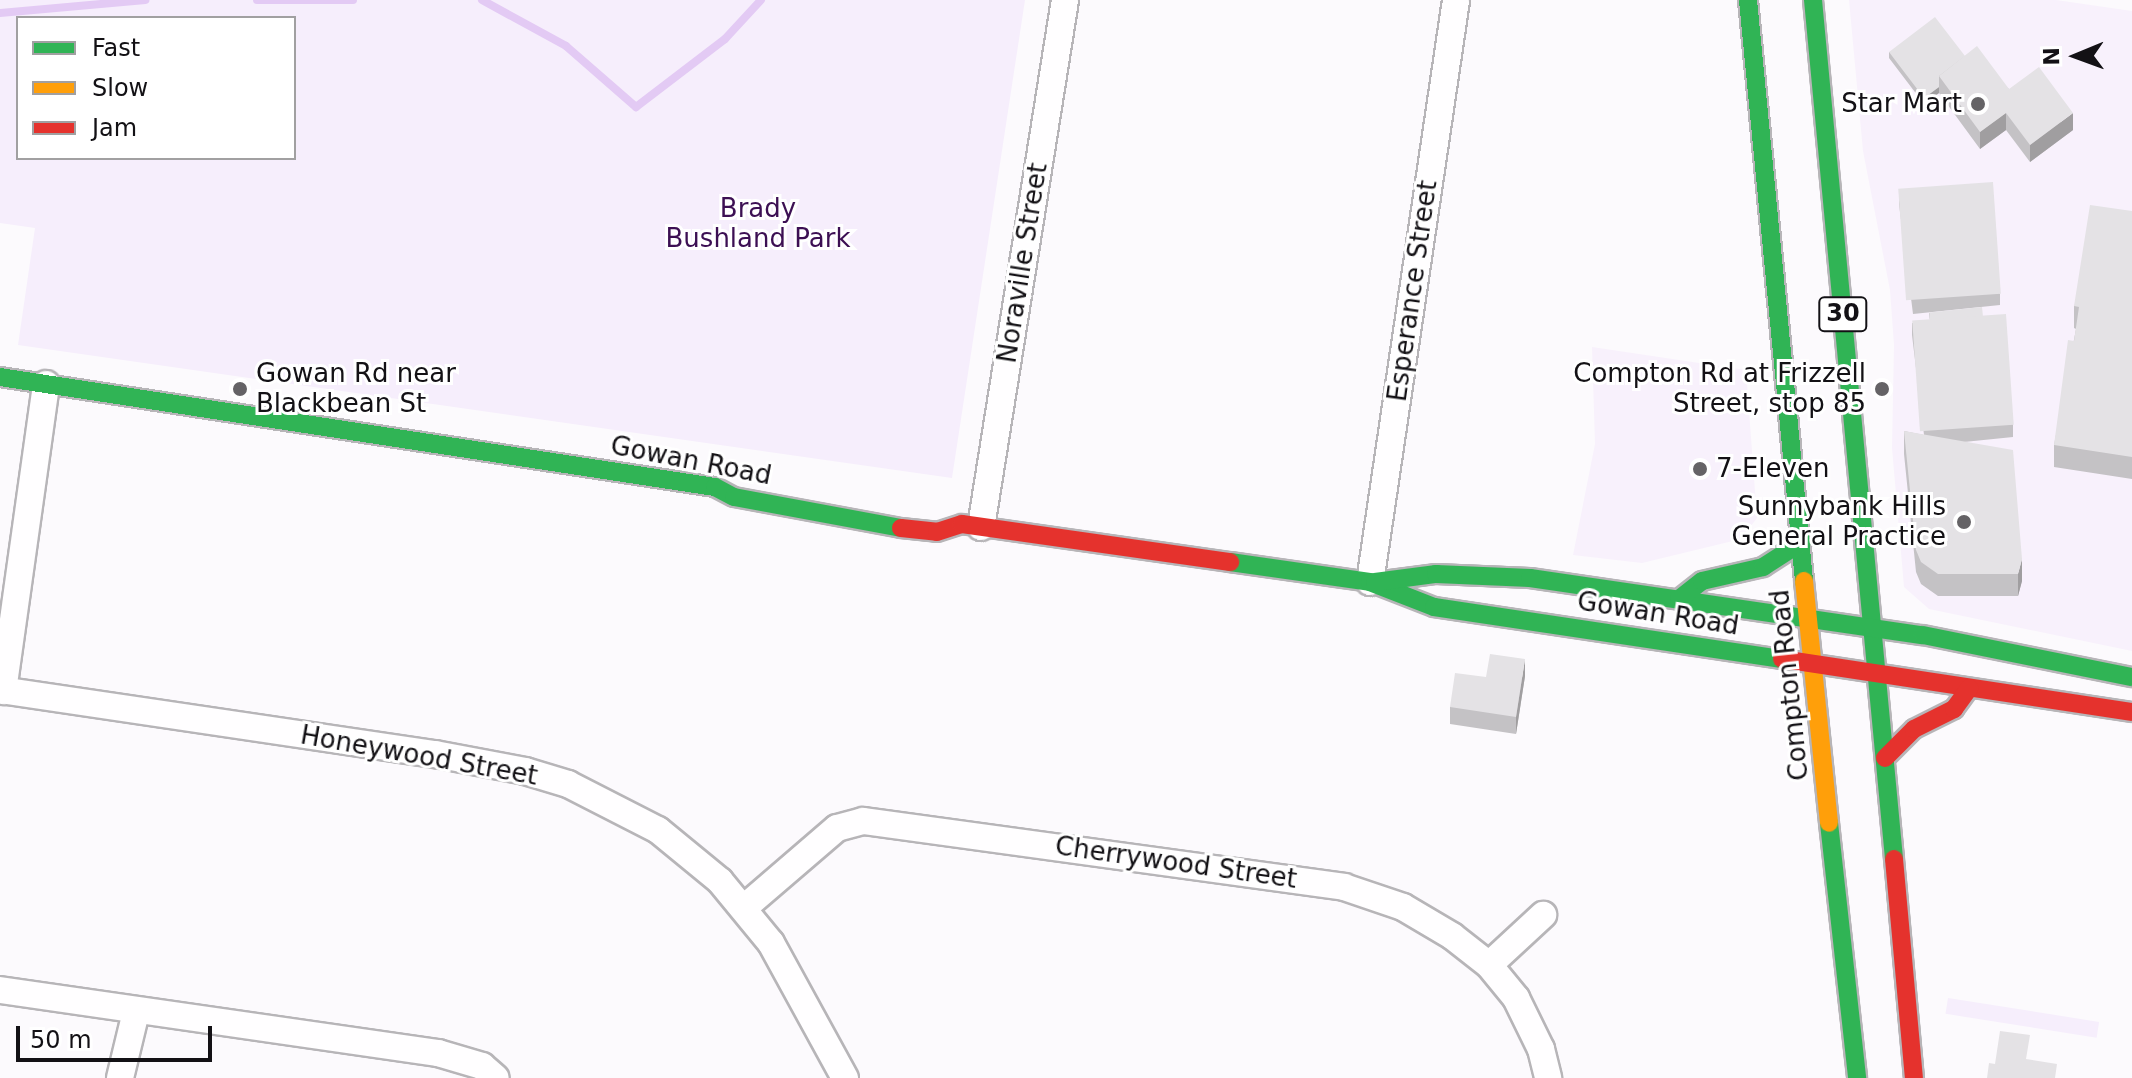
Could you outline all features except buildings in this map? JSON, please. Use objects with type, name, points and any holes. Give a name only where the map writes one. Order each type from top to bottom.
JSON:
[{"type":"main road","name":"Compton Road","points":[[1748,0],[1812,663],[1857,1078]]},
{"type":"main road","name":"30","points":[[1813,0],[1914,1078]]},
{"type":"main road","name":"Gowan Road","points":[[0,377],[715,487],[734,497],[900,528],[937,532],[972,525],[1370,582],[1434,607],[2132,712]]},
{"type":"main road","points":[[715,487],[735,484],[807,492]]},
{"type":"main road","points":[[938,509],[972,525]]},
{"type":"main road","points":[[1679,599],[1702,581],[1763,567],[1802,542]]},
{"type":"main road","name":"Gowan Road","points":[[1370,582],[1436,574],[1500,576],[1873,628],[2132,677]]},
{"type":"main road","points":[[1885,758],[1914,729],[1954,709],[1969,688]]},
{"type":"street","name":"Noraville Street","points":[[972,525],[1065,0]]},
{"type":"street","name":"Esperance Street","points":[[1370,582],[1456,0]]},
{"type":"street","points":[[2,691],[46,384]]},
{"type":"street","name":"Honeywood Street","points":[[2,691],[435,754],[525,771],[568,784],[658,830],[720,881],[745,907],[771,943],[845,1078]]},
{"type":"street","name":"Cherrywood Street","points":[[745,907],[837,828],[863,821],[1344,887],[1403,907],[1452,936],[1489,965],[1516,998],[1541,1049],[1548,1078]]},
{"type":"street","points":[[1489,965],[1543,915]]},
{"type":"street","points":[[0,990],[136,1012],[438,1053],[482,1066],[496,1078]]},
{"type":"street","points":[[120,1078],[136,1012]]},
{"type":"shaded area","points":[[1849,0],[2056,0],[2132,11],[2132,651],[1929,609],[1904,587],[1892,448],[1894,345],[1890,290],[1863,151]]},
{"type":"shaded area","points":[[1592,347],[1746,370],[1757,518],[1741,539],[1642,563],[1573,555],[1595,444]]},
{"type":"green space","name":"Brady Bushland Park","points":[[0,0],[1025,0],[952,478],[18,345],[35,228],[0,223]]},
{"type":"green space","points":[[1948,998],[2099,1022],[2097,1038],[1945,1014]]},
{"type":"waterway","points":[[0,13],[145,0]]},
{"type":"waterway","points":[[257,0],[353,0]]},
{"type":"waterway","points":[[482,0],[566,46],[636,107],[725,39],[761,0]]},
{"type":"traffic: fast","points":[[1748,0],[1804,581]]},
{"type":"traffic: fast","points":[[1813,0],[1894,859]]},
{"type":"traffic: fast","points":[[0,377],[715,487],[734,497],[901,528]]},
{"type":"traffic: fast","points":[[1679,599],[1702,581],[1763,567],[1802,542]]},
{"type":"traffic: fast","points":[[1230,562],[1370,582],[1434,607],[1782,659]]},
{"type":"traffic: fast","points":[[1375,582],[1436,574],[1530,578],[1923,635],[2132,677]]},
{"type":"traffic: fast","points":[[1829,823],[1857,1078]]},
{"type":"traffic: slow","points":[[1804,581],[1829,823]]},
{"type":"traffic: jam","points":[[901,528],[937,532],[962,524],[1230,562]]},
{"type":"traffic: jam","points":[[1782,659],[2132,712]]},
{"type":"traffic: jam","points":[[1885,758],[1914,729],[1954,709],[1969,688]]},
{"type":"traffic: jam","points":[[1894,859],[1914,1078]]},
{"type":"place","name":"Star Mart","points":[[1978,104]]},
{"type":"place","name":"Gowan Rd near Blackbean St","points":[[240,389]]},
{"type":"place","name":"Compton Rd at Frizzell Street, stop 85","points":[[1882,389]]},
{"type":"place","name":"7-Eleven","points":[[1700,469]]},
{"type":"place","name":"Sunnybank Hills General Practice","points":[[1964,522]]}]
